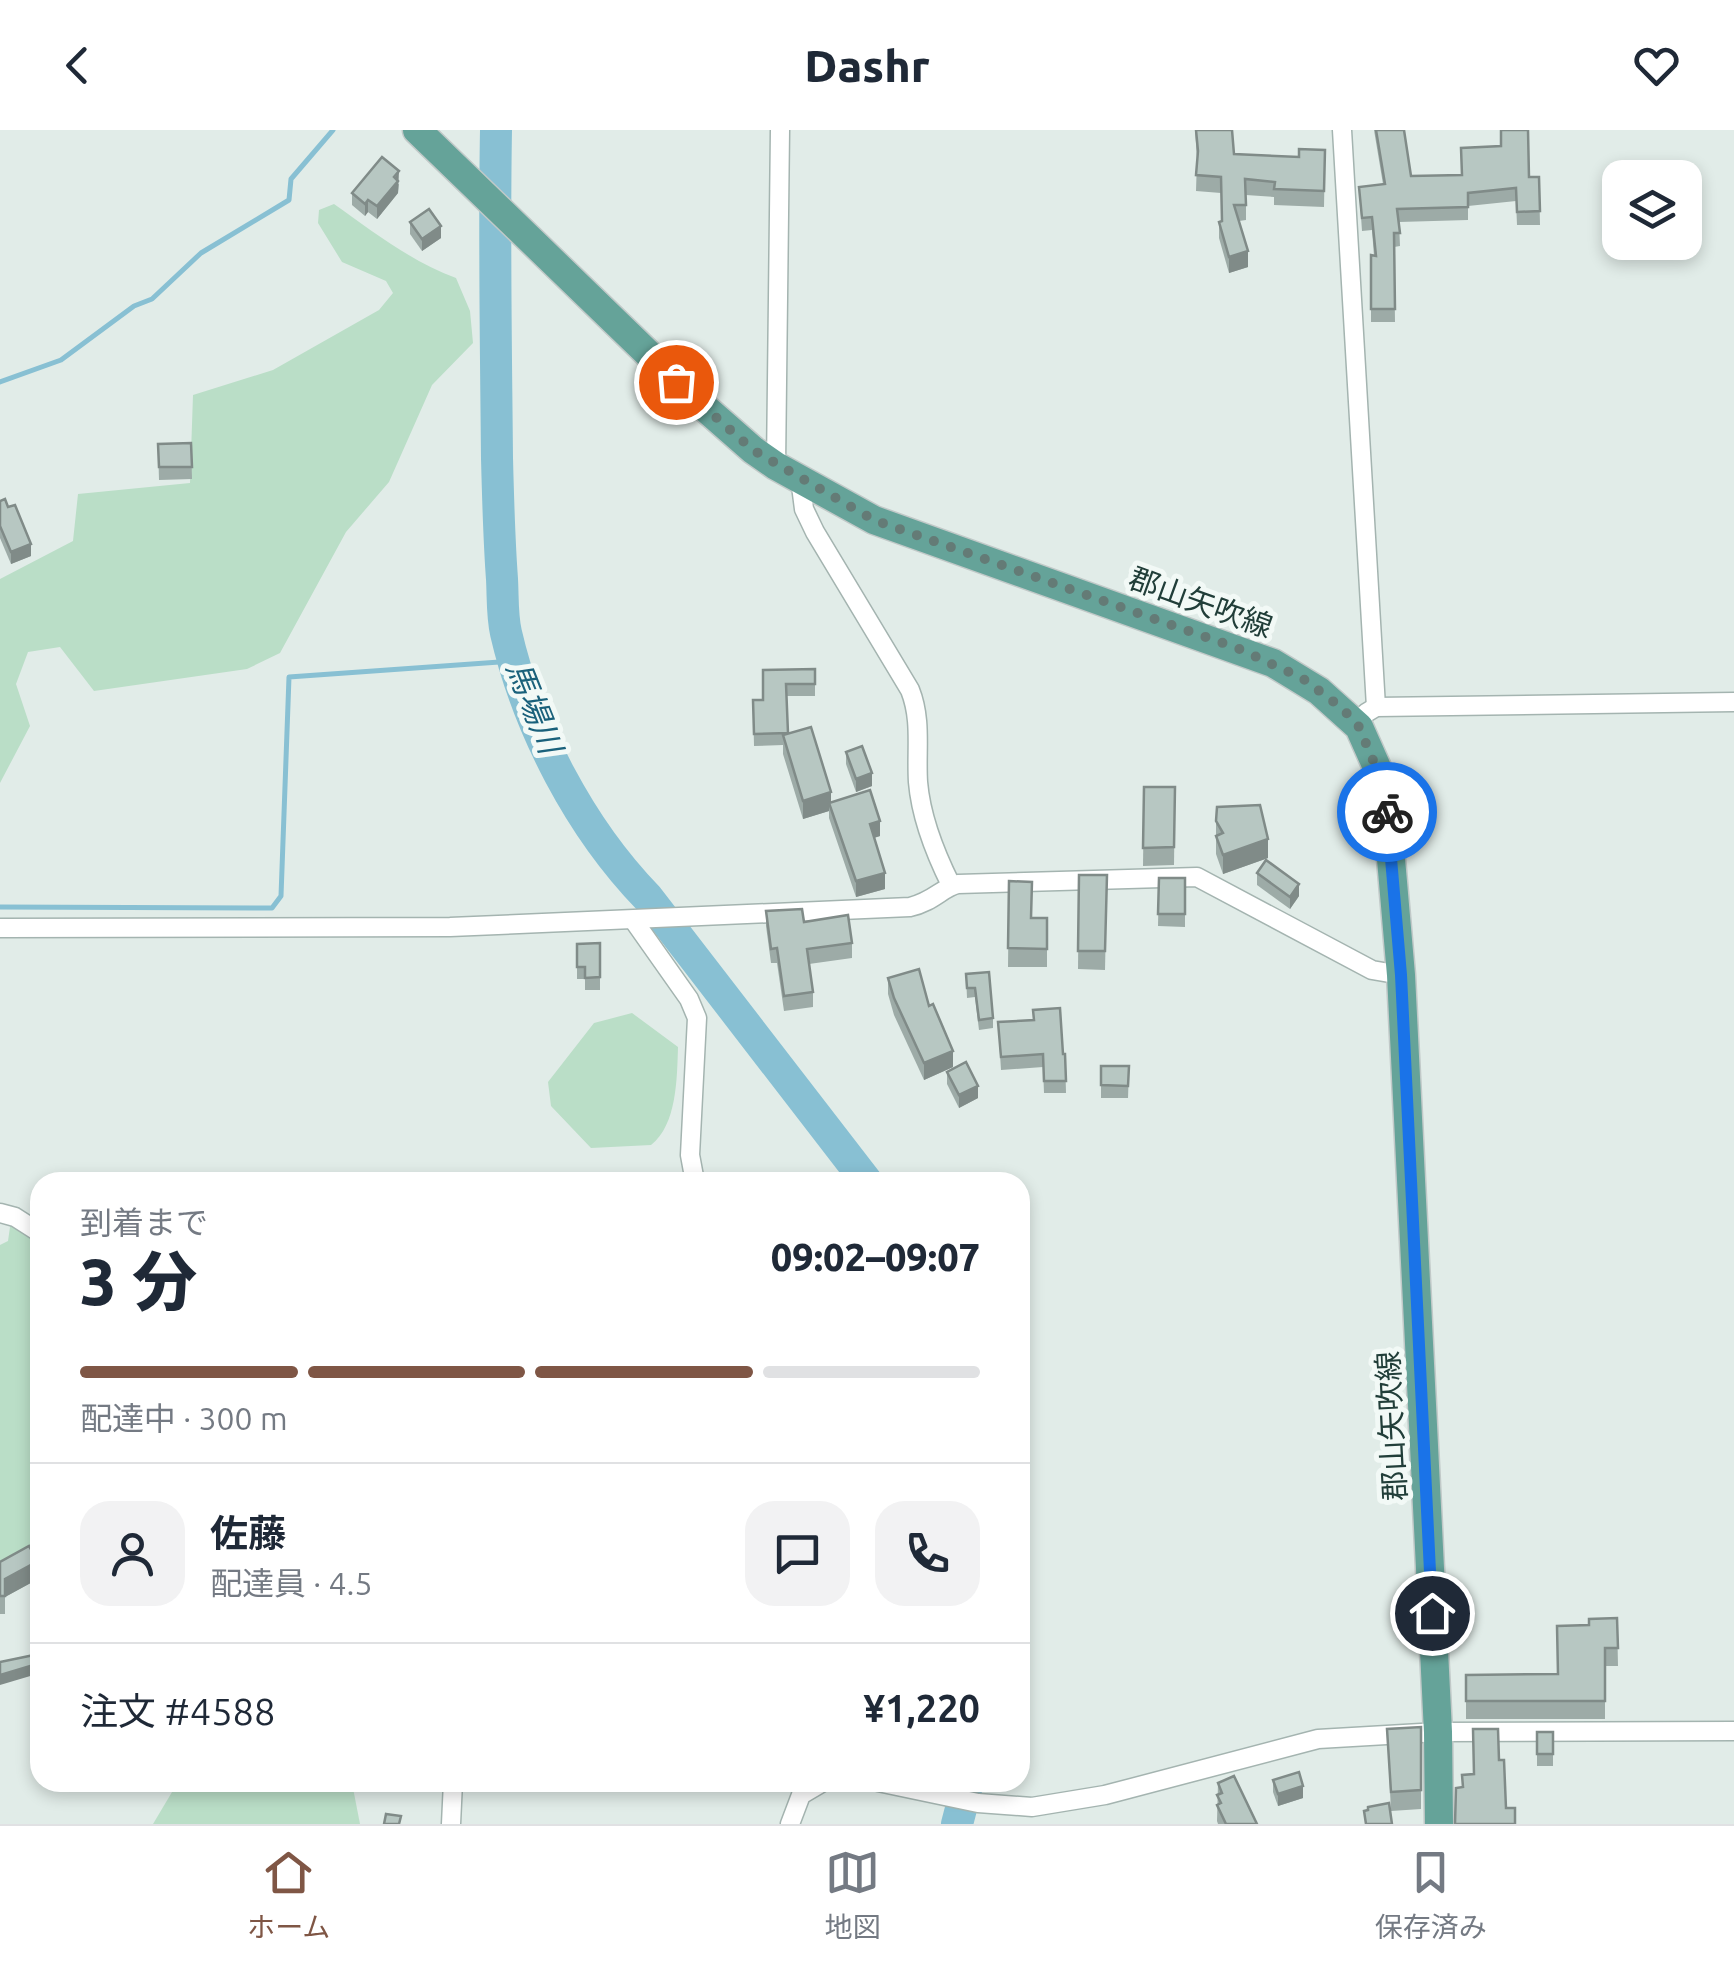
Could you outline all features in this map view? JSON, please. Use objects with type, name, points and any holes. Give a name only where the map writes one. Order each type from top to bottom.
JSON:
[{"type":"main road","name":"郡山矢吹線","points":[[416,130],[696,400],[753,450],[788,472],[874,520],[1273,663],[1365,714],[1386,801],[1401,975],[1438,1732],[1439,1824]]},
{"type":"street","points":[[780,130],[788,472],[814,532],[917,706],[918,785],[934,852],[951,885]]},
{"type":"street","points":[[1342,130],[1365,714],[1734,702]]},
{"type":"street","points":[[0,928],[450,927],[639,921],[910,907],[926,904],[951,885],[1197,877],[1372,970],[1401,975]]},
{"type":"street","points":[[639,921],[697,1018],[690,1155],[693,1172]]},
{"type":"street","points":[[0,1213],[30,1226]]},
{"type":"street","points":[[931,1792],[978,1804],[1048,1806],[1138,1787],[1318,1739],[1438,1732],[1734,1732]]},
{"type":"street","points":[[451,1824],[452,1792]]},
{"type":"street","points":[[790,1824],[805,1792]]},
{"type":"green space","points":[[334,204],[408,255],[456,278],[470,311],[473,343],[432,385],[389,482],[346,532],[280,653],[247,669],[94,691],[60,647],[28,652],[16,684],[30,726],[0,783],[0,579],[73,541],[78,494],[190,483],[193,395],[273,370],[379,310],[393,293],[386,281],[342,262],[318,223],[319,210]]},
{"type":"green space","points":[[632,1013],[678,1047],[671,1113],[651,1145],[591,1148],[551,1106],[548,1082],[594,1023]]},
{"type":"green space","points":[[30,1214],[30,1556],[13,1573],[0,1574],[0,1245],[8,1241],[11,1220]]},
{"type":"green space","points":[[172,1792],[354,1792],[360,1824],[153,1824]]},
{"type":"building","points":[[1196,130],[1232,130],[1234,154],[1299,157],[1299,149],[1325,150],[1324,191],[1274,189],[1275,182],[1245,179],[1246,205],[1234,205],[1248,251],[1229,257],[1219,222],[1221,177],[1196,175]]},
{"type":"building","points":[[1376,130],[1404,130],[1411,176],[1462,175],[1461,148],[1501,146],[1501,130],[1528,130],[1529,177],[1539,177],[1540,211],[1517,212],[1516,188],[1468,193],[1468,207],[1397,209],[1400,233],[1394,233],[1395,309],[1371,309],[1371,255],[1376,256],[1372,217],[1362,218],[1359,187],[1385,184]]},
{"type":"building","points":[[382,157],[399,171],[394,177],[398,181],[377,206],[368,200],[365,204],[352,193]]},
{"type":"building","points":[[429,209],[441,226],[422,239],[410,222]]},
{"type":"building","points":[[191,443],[192,467],[159,467],[158,444]]},
{"type":"building","points":[[5,499],[8,507],[15,505],[31,544],[11,552],[0,526],[0,501]]},
{"type":"building","points":[[815,669],[815,684],[786,684],[788,733],[754,734],[753,700],[763,700],[763,670]]},
{"type":"building","points":[[811,727],[831,792],[803,801],[783,735]]},
{"type":"building","points":[[862,746],[872,773],[856,779],[846,752]]},
{"type":"building","points":[[1144,787],[1175,787],[1174,847],[1143,848]]},
{"type":"building","points":[[870,790],[880,821],[870,824],[885,873],[856,881],[829,803]]},
{"type":"building","points":[[1260,805],[1268,839],[1223,855],[1216,836],[1223,833],[1216,821],[1217,807]]},
{"type":"building","points":[[1266,860],[1299,884],[1290,897],[1257,873]]},
{"type":"building","points":[[1079,875],[1107,875],[1105,951],[1078,951]]},
{"type":"building","points":[[1159,878],[1185,878],[1185,914],[1158,914]]},
{"type":"building","points":[[1009,881],[1032,882],[1031,918],[1047,918],[1047,949],[1008,948]]},
{"type":"building","points":[[802,909],[804,922],[848,915],[852,943],[807,949],[813,992],[784,996],[777,948],[771,949],[766,911]]},
{"type":"building","points":[[600,943],[600,977],[585,978],[585,967],[577,967],[577,944]]},
{"type":"building","points":[[919,969],[929,1006],[933,1004],[953,1051],[924,1063],[888,978]]},
{"type":"building","points":[[989,972],[993,1018],[979,1020],[975,988],[967,988],[966,974]]},
{"type":"building","points":[[1060,1008],[1066,1081],[1044,1081],[1043,1054],[1001,1057],[998,1022],[1034,1020],[1033,1010]]},
{"type":"building","points":[[966,1062],[978,1086],[959,1095],[947,1072]]},
{"type":"building","points":[[1101,1066],[1129,1066],[1128,1086],[1101,1085]]},
{"type":"building","points":[[30,1548],[30,1565],[5,1579],[5,1596],[0,1596],[0,1562]]},
{"type":"building","points":[[1617,1618],[1618,1648],[1605,1648],[1605,1701],[1466,1701],[1466,1675],[1558,1674],[1557,1626],[1589,1625],[1589,1619]]},
{"type":"building","points":[[30,1656],[30,1666],[0,1675],[0,1662]]},
{"type":"building","points":[[1421,1727],[1421,1790],[1391,1792],[1387,1729]]},
{"type":"building","points":[[1473,1729],[1498,1729],[1506,1808],[1515,1808],[1515,1824],[1455,1824],[1456,1788],[1463,1787],[1462,1775],[1474,1774]]},
{"type":"building","points":[[1537,1732],[1553,1732],[1553,1754],[1537,1754]]},
{"type":"building","points":[[1299,1772],[1303,1786],[1278,1794],[1273,1780]]},
{"type":"building","points":[[1234,1776],[1257,1824],[1226,1824],[1217,1805],[1221,1803],[1217,1795],[1222,1793],[1218,1783]]},
{"type":"building","points":[[1389,1803],[1392,1824],[1366,1824],[1364,1811],[1368,1807]]},
{"type":"building","points":[[386,1814],[401,1816],[399,1824],[384,1824]]},
{"type":"waterway","points":[[0,382],[61,360],[134,306],[152,299],[201,253],[289,200],[291,179],[333,130]]},
{"type":"waterway","name":"馬場川","points":[[496,130],[497,458],[503,613],[528,705],[560,775],[600,840],[859,1172]]},
{"type":"waterway","points":[[0,907],[272,908],[281,896],[289,677],[514,661]]},
{"type":"waterway","name":"馬場川","points":[[957,1824],[965,1792]]},
{"type":"way so far","points":[[676,382],[753,450],[874,520],[1237,648],[1302,678],[1342,708],[1359,727],[1378,772],[1387,812]]},
{"type":"route","points":[[1387,812],[1401,975],[1432,1613]]}]
